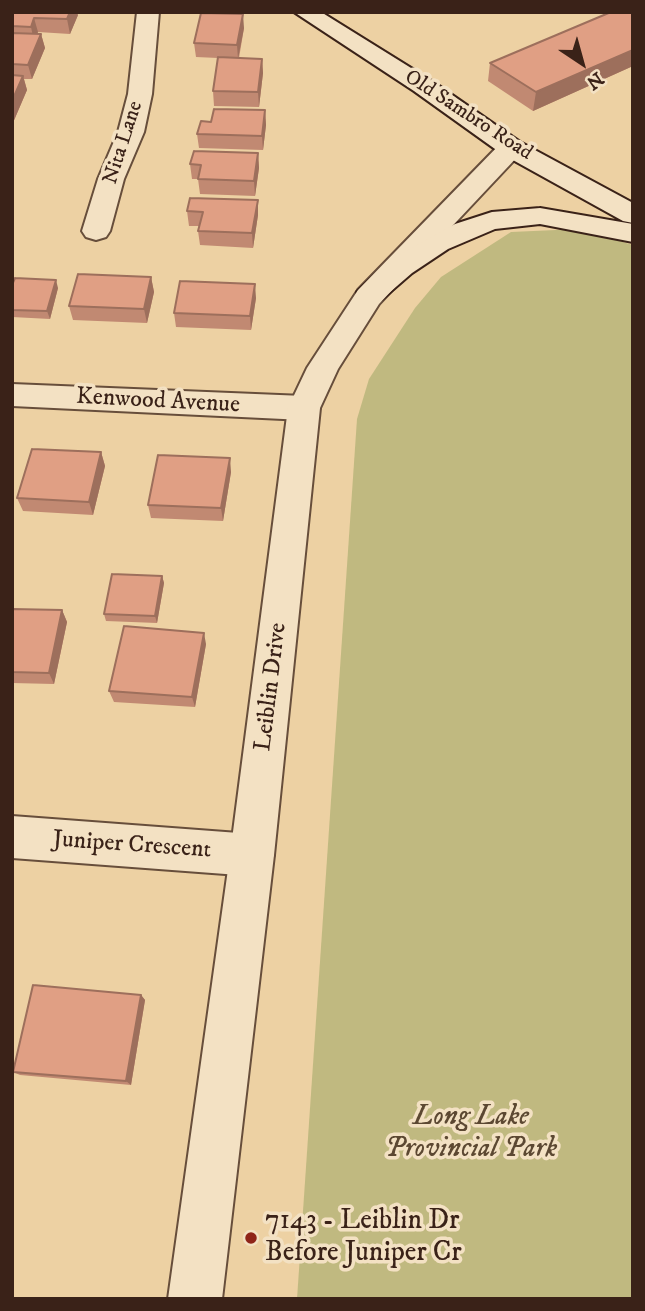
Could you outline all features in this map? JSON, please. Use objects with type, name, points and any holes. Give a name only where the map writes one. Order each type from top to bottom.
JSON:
[{"type":"street","name":"Nita Lane","points":[[96,231],[111,179],[131,132],[140,94],[148,12]]},
{"type":"street","name":"Old Sambro Road","points":[[305,12],[423,86],[511,148],[597,192],[633,215]]},
{"type":"street","name":"Leiblin Drive","points":[[195,1299],[252,855],[304,408],[323,368],[372,292],[511,148]]},
{"type":"street","points":[[372,292],[402,266],[438,243],[492,221],[540,216],[633,233]]},
{"type":"street","name":"Kenwood Avenue","points":[[12,394],[304,408]]},
{"type":"street","name":"Juniper Crescent","points":[[12,837],[252,855]]},
{"type":"green space","name":"Long Lake Provincial Park","points":[[578,229],[633,245],[633,1299],[297,1299],[357,419],[369,379],[415,308],[441,277],[511,232]]},
{"type":"building","points":[[12,12],[70,12],[67,19],[34,18],[31,27],[12,26]]},
{"type":"building","points":[[611,12],[633,12],[633,50],[536,92],[490,63]]},
{"type":"building","points":[[201,13],[243,14],[237,45],[194,43]]},
{"type":"building","points":[[12,33],[41,34],[28,65],[12,64]]},
{"type":"building","points":[[218,57],[262,59],[258,92],[213,91]]},
{"type":"building","points":[[12,75],[23,76],[12,101]]},
{"type":"building","points":[[214,109],[265,110],[262,136],[197,134],[201,121],[211,122]]},
{"type":"building","points":[[194,151],[258,153],[254,181],[198,179],[201,165],[190,164]]},
{"type":"building","points":[[190,198],[258,200],[252,233],[198,231],[203,212],[187,211]]},
{"type":"building","points":[[78,274],[151,277],[144,309],[69,306]]},
{"type":"building","points":[[15,278],[56,280],[47,311],[12,310],[12,285]]},
{"type":"building","points":[[180,281],[255,284],[250,316],[174,313]]},
{"type":"building","points":[[32,449],[101,452],[89,502],[17,498]]},
{"type":"building","points":[[158,455],[230,458],[221,508],[148,505]]},
{"type":"building","points":[[112,574],[162,576],[155,616],[104,614]]},
{"type":"building","points":[[12,609],[62,610],[49,673],[12,672]]},
{"type":"building","points":[[124,626],[204,633],[192,697],[109,691]]},
{"type":"building","points":[[33,985],[141,995],[126,1081],[13,1072]]},
{"type":"place","name":"7143 - Leiblin Dr Before Juniper Cr","points":[[251,1238]]}]
